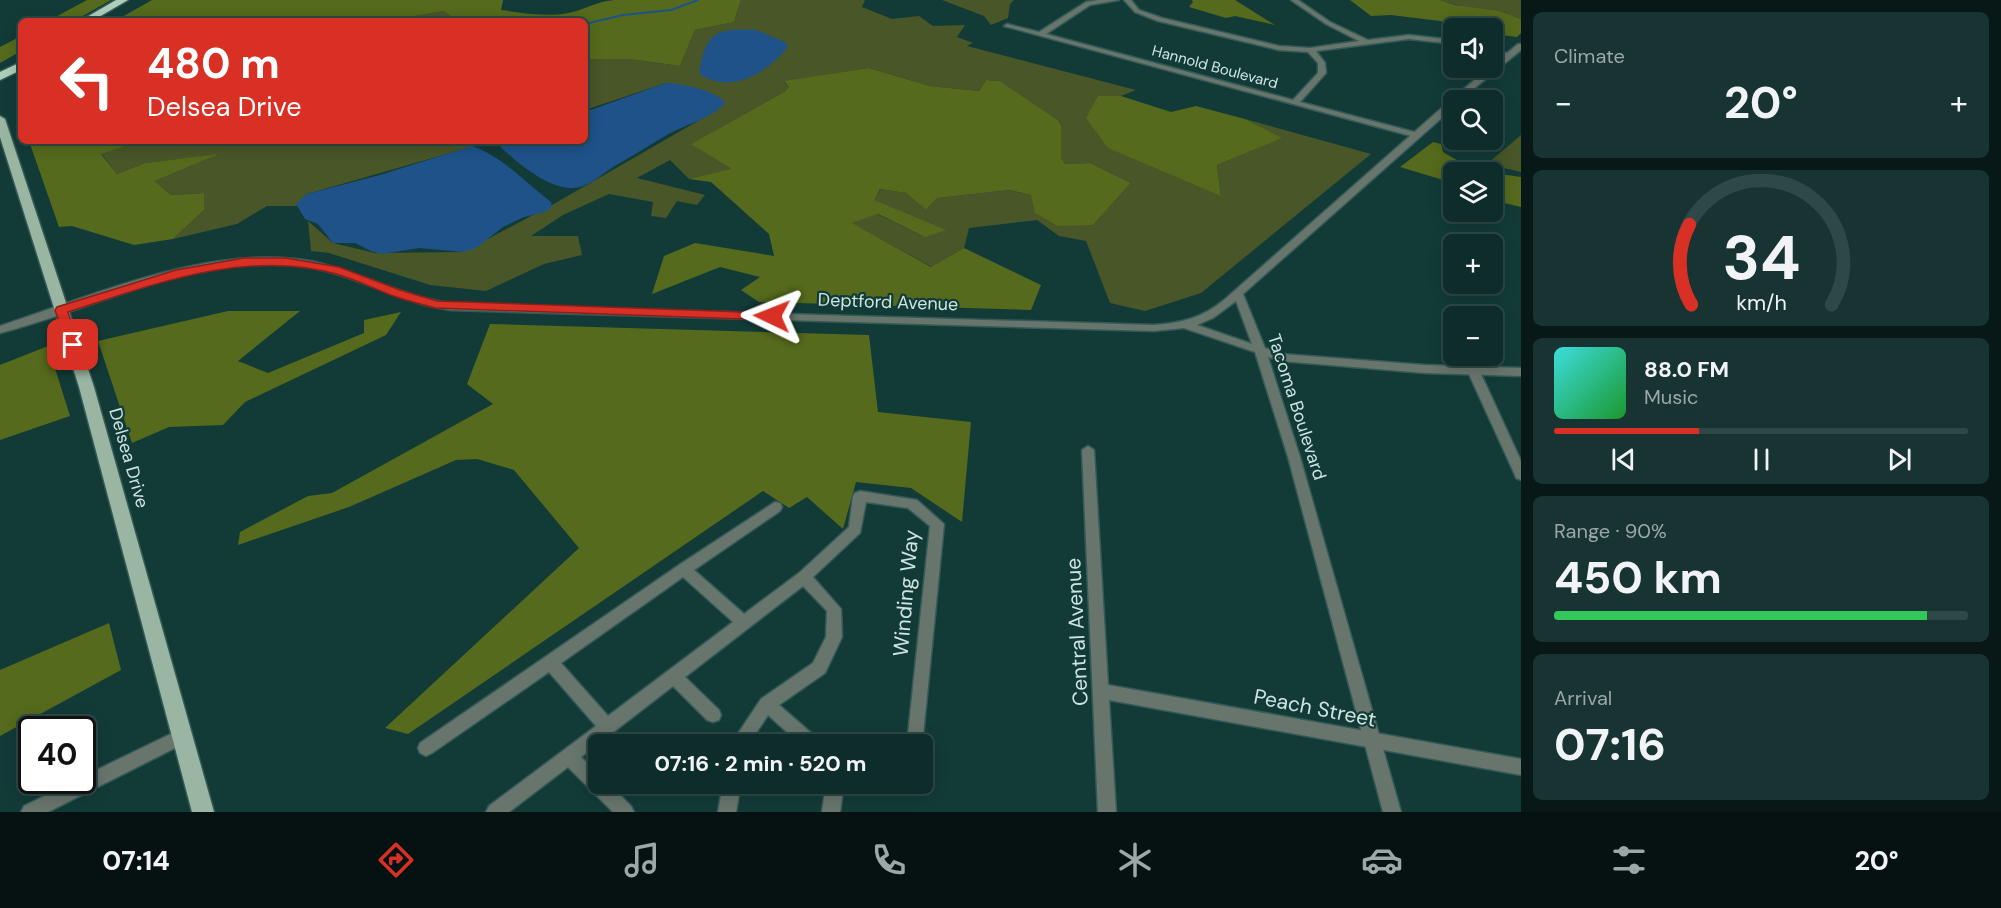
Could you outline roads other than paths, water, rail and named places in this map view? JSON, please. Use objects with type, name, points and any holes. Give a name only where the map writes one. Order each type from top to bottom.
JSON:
[{"type":"highway","points":[[90,18],[123,0]]},
{"type":"highway","points":[[103,18],[135,0]]},
{"type":"highway","points":[[0,67],[18,58]]},
{"type":"highway","points":[[0,77],[18,67]]},
{"type":"main road","name":"Delsea Drive","points":[[0,119],[116,492],[203,812]]},
{"type":"street","points":[[1040,35],[1088,3],[1116,0]]},
{"type":"street","points":[[1126,0],[1137,11],[1172,24],[1261,45],[1310,50],[1409,37],[1443,41]]},
{"type":"street","points":[[1294,0],[1328,23],[1366,42]]},
{"type":"street","name":"Hannold Boulevard","points":[[1007,26],[1415,135]]},
{"type":"street","points":[[1468,90],[1521,46]]},
{"type":"street","points":[[1295,103],[1322,73],[1321,59],[1310,50]]},
{"type":"street","points":[[1503,55],[1509,56]]},
{"type":"street","points":[[1238,293],[1443,111]]},
{"type":"street","name":"Deptford Avenue","points":[[0,330],[194,268],[244,261],[286,262],[339,271],[395,293],[440,305],[1154,328],[1188,326],[1203,321],[1215,314],[1238,293]]},
{"type":"street","name":"Tacoma Boulevard","points":[[1238,293],[1260,349],[1294,457],[1392,812]]},
{"type":"street","name":"Deptford Avenue","points":[[1188,326],[1281,357],[1474,372],[1521,372]]},
{"type":"street","points":[[1474,372],[1521,475]]},
{"type":"street","name":"Central Avenue","points":[[1088,450],[1107,812]]},
{"type":"street","name":"Winding Way","points":[[495,812],[804,577],[855,529],[860,496],[912,504],[937,524],[916,734]]},
{"type":"street","points":[[426,748],[775,507]]},
{"type":"street","points":[[684,569],[744,623]]},
{"type":"street","points":[[746,734],[766,704],[819,668],[834,637],[834,609],[804,577]]},
{"type":"street","points":[[550,662],[607,727]]},
{"type":"street","points":[[674,676],[713,715]]},
{"type":"street","name":"Peach Street","points":[[1101,691],[1521,767]]},
{"type":"street","points":[[766,704],[800,734]]},
{"type":"street","points":[[30,812],[181,737]]},
{"type":"street","points":[[569,756],[625,812]]},
{"type":"street","points":[[727,812],[730,794]]},
{"type":"street","points":[[831,812],[834,794]]},
{"type":"water","points":[[730,30],[756,30],[785,42],[788,47],[770,65],[759,73],[736,82],[712,80],[699,74],[705,50],[714,36]]},
{"type":"water","points":[[666,83],[680,84],[716,95],[725,103],[705,118],[672,132],[579,187],[552,184],[520,164],[498,144],[588,144],[588,111]]},
{"type":"water","points":[[472,146],[504,163],[551,202],[552,207],[545,212],[524,217],[503,227],[476,248],[463,252],[419,248],[382,254],[355,243],[333,243],[318,224],[305,219],[296,204],[307,194],[380,175]]},
{"type":"waterway","points":[[588,23],[623,15],[671,10],[698,0]]}]
